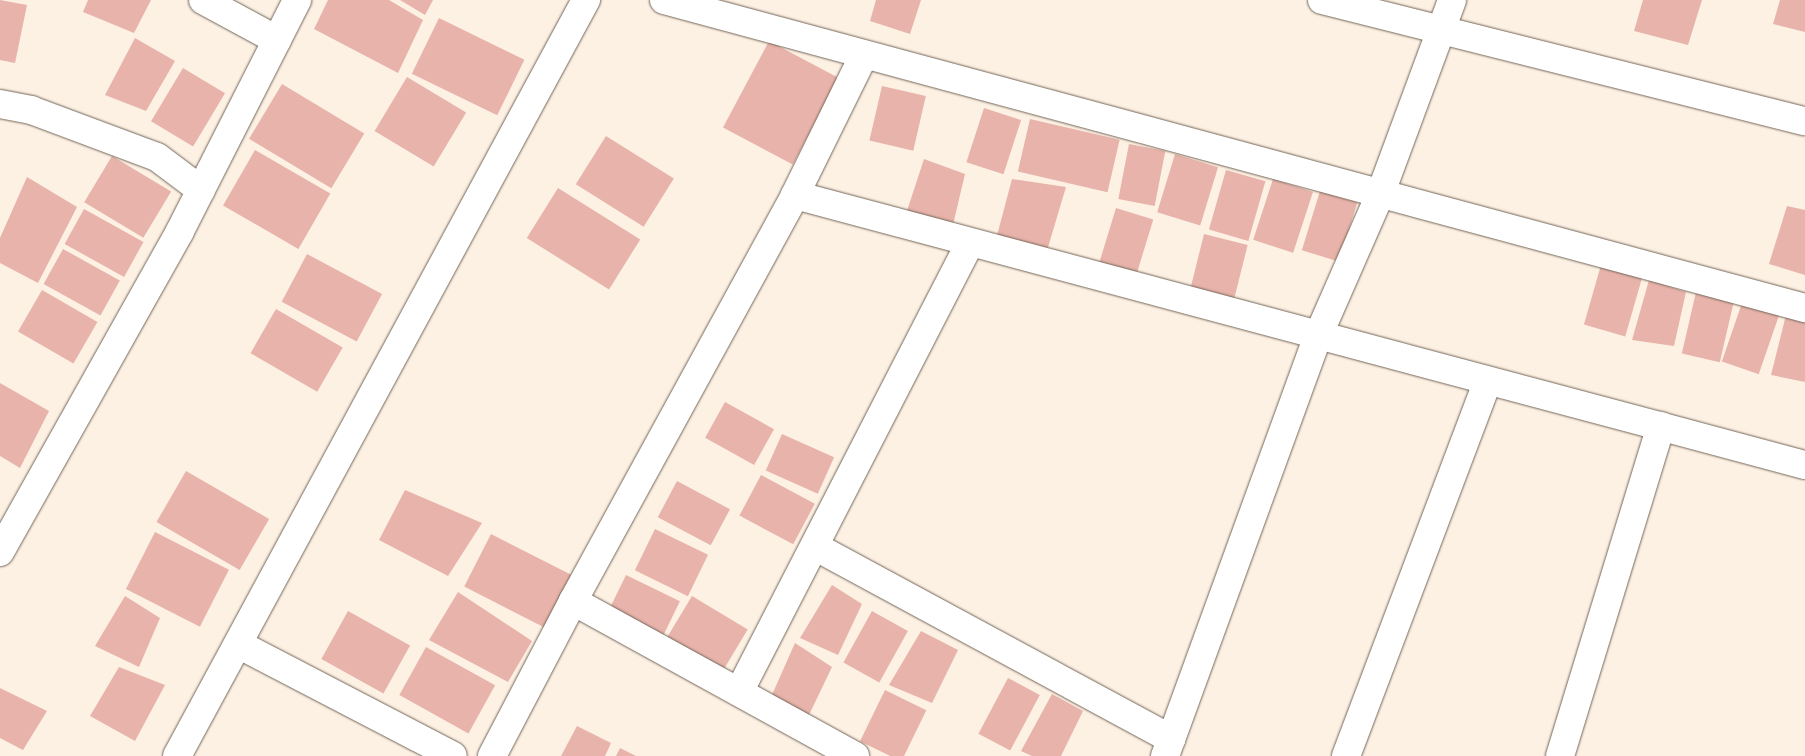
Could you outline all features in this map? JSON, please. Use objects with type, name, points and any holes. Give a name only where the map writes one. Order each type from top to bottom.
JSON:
[{"type":"street","points":[[203,0],[277,40]]},
{"type":"street","points":[[0,552],[9,515],[200,190],[297,0]]},
{"type":"street","points":[[177,756],[586,0]]},
{"type":"street","points":[[664,0],[1380,195],[1805,308]]},
{"type":"street","points":[[1322,0],[1805,121]]},
{"type":"street","points":[[816,547],[1168,748],[1318,336],[1380,195],[1452,0]]},
{"type":"street","points":[[492,756],[573,601],[795,195],[864,55]]},
{"type":"street","points":[[0,104],[31,110],[157,157],[200,190]]},
{"type":"street","points":[[795,195],[1318,336],[1805,464]]},
{"type":"street","points":[[739,692],[816,547],[970,243]]},
{"type":"street","points":[[1346,756],[1488,380]]},
{"type":"street","points":[[1560,756],[1661,426]]},
{"type":"street","points":[[573,601],[855,756]]},
{"type":"street","points":[[238,644],[453,756]]},
{"type":"building","points":[[0,0],[27,5],[15,63],[0,60]]},
{"type":"building","points":[[88,0],[151,0],[134,33],[83,12]]},
{"type":"building","points":[[328,0],[389,0],[423,20],[398,73],[314,29]]},
{"type":"building","points":[[400,0],[433,0],[425,15]]},
{"type":"building","points":[[876,0],[921,0],[910,34],[870,21]]},
{"type":"building","points":[[1643,0],[1702,0],[1688,45],[1634,31]]},
{"type":"building","points":[[1780,0],[1805,0],[1805,32],[1773,24]]},
{"type":"building","points":[[439,18],[524,60],[497,115],[412,74]]},
{"type":"building","points":[[135,38],[175,61],[146,111],[105,95]]},
{"type":"building","points":[[769,41],[839,78],[793,165],[723,128]]},
{"type":"building","points":[[183,68],[225,93],[193,146],[151,121]]},
{"type":"building","points":[[407,77],[466,113],[434,167],[375,131]]},
{"type":"building","points":[[282,84],[364,133],[331,188],[249,139]]},
{"type":"building","points":[[882,86],[926,96],[913,151],[869,141]]},
{"type":"building","points":[[984,108],[1021,120],[1003,174],[966,162]]},
{"type":"building","points":[[1030,119],[1120,140],[1107,192],[1018,172]]},
{"type":"building","points":[[606,136],[674,178],[644,227],[576,184]]},
{"type":"building","points":[[1129,144],[1165,151],[1155,206],[1118,199]]},
{"type":"building","points":[[255,150],[330,194],[298,249],[223,205]]},
{"type":"building","points":[[1175,154],[1218,167],[1200,225],[1157,212]]},
{"type":"building","points":[[112,156],[171,192],[143,238],[84,202]]},
{"type":"building","points":[[924,159],[965,174],[952,229],[905,217]]},
{"type":"building","points":[[1226,170],[1265,181],[1248,241],[1209,230]]},
{"type":"building","points":[[27,177],[77,207],[38,283],[0,263],[0,238]]},
{"type":"building","points":[[1012,179],[1066,187],[1046,254],[995,243]]},
{"type":"building","points":[[1273,179],[1313,192],[1293,253],[1253,240]]},
{"type":"building","points":[[558,188],[640,239],[609,289],[527,238]]},
{"type":"building","points":[[1320,191],[1357,202],[1339,262],[1302,250]]},
{"type":"building","points":[[1787,206],[1805,210],[1805,275],[1769,264]]},
{"type":"building","points":[[1116,208],[1153,219],[1136,277],[1098,265]]},
{"type":"building","points":[[84,209],[143,242],[124,277],[65,244]]},
{"type":"building","points":[[1204,234],[1248,245],[1233,305],[1189,294]]},
{"type":"building","points":[[63,249],[120,281],[100,315],[44,284]]},
{"type":"building","points":[[307,254],[382,294],[357,342],[282,302]]},
{"type":"building","points":[[1601,265],[1642,277],[1625,336],[1584,325]]},
{"type":"building","points":[[1649,280],[1686,292],[1674,346],[1632,340]]},
{"type":"building","points":[[42,290],[97,322],[73,364],[18,332]]},
{"type":"building","points":[[1696,292],[1734,301],[1720,362],[1682,353]]},
{"type":"building","points":[[1743,300],[1780,313],[1759,374],[1722,361]]},
{"type":"building","points":[[276,309],[343,348],[317,392],[250,353]]},
{"type":"building","points":[[1787,311],[1805,317],[1805,382],[1771,375]]},
{"type":"building","points":[[0,383],[49,411],[20,468],[0,456]]},
{"type":"building","points":[[725,402],[774,429],[754,465],[705,438]]},
{"type":"building","points":[[782,434],[834,457],[818,494],[766,471]]},
{"type":"building","points":[[186,471],[269,519],[240,570],[157,522]]},
{"type":"building","points":[[761,475],[815,504],[793,544],[739,516]]},
{"type":"building","points":[[677,481],[730,509],[711,545],[658,517]]},
{"type":"building","points":[[405,490],[482,523],[448,576],[379,540]]},
{"type":"building","points":[[655,529],[708,555],[688,596],[635,570]]},
{"type":"building","points":[[155,532],[229,570],[200,627],[126,589]]},
{"type":"building","points":[[491,534],[571,575],[544,627],[464,587]]},
{"type":"building","points":[[626,575],[680,601],[662,639],[608,613]]},
{"type":"building","points":[[832,585],[862,604],[838,655],[800,638]]},
{"type":"building","points":[[458,592],[532,641],[508,682],[429,640]]},
{"type":"building","points":[[125,596],[160,618],[139,667],[95,646]]},
{"type":"building","points":[[692,596],[748,629],[721,674],[665,641]]},
{"type":"building","points":[[348,611],[410,645],[383,694],[321,659]]},
{"type":"building","points":[[872,611],[908,631],[879,682],[843,663]]},
{"type":"building","points":[[921,631],[958,650],[932,703],[889,685]]},
{"type":"building","points":[[795,643],[832,667],[808,717],[771,697]]},
{"type":"building","points":[[426,647],[495,685],[468,733],[399,695]]},
{"type":"building","points":[[119,667],[165,685],[135,741],[90,716]]},
{"type":"building","points":[[1008,678],[1040,695],[1010,751],[978,734]]},
{"type":"building","points":[[0,688],[47,711],[23,750],[0,738]]},
{"type":"building","points":[[885,690],[926,710],[904,756],[890,756],[860,741]]},
{"type":"building","points":[[1052,694],[1083,711],[1061,756],[1032,756],[1021,751]]},
{"type":"building","points":[[577,726],[611,743],[605,756],[561,756]]},
{"type":"building","points":[[620,748],[636,756],[616,756]]}]
